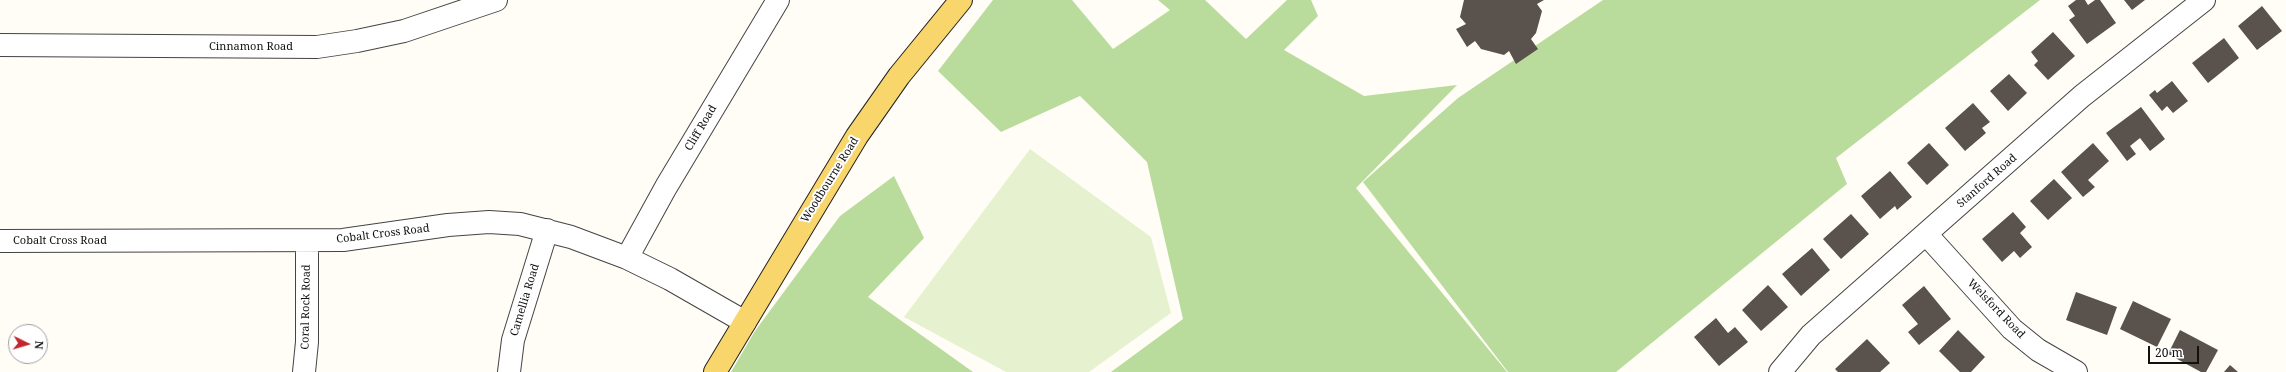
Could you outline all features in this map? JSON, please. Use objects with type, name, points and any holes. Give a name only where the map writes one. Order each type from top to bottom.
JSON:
[{"type":"main road","name":"Woodbourne Road","points":[[715,372],[857,136],[898,76],[961,0]]},
{"type":"street","name":"Cinnamon Road","points":[[0,45],[317,47],[357,41],[404,31],[496,0]]},
{"type":"street","name":"Cliff Road","points":[[627,258],[666,187],[778,0]]},
{"type":"street","name":"Stanford Road","points":[[1780,372],[1811,334],[2087,92],[2204,0]]},
{"type":"street","name":"Cobalt Cross Road","points":[[0,241],[343,240],[448,225],[489,222],[520,224],[547,230],[627,258],[670,279],[745,322]]},
{"type":"street","name":"Camellia Road","points":[[509,372],[513,340],[547,230]]},
{"type":"street","name":"Welsford Road","points":[[1926,234],[2012,329],[2038,350],[2076,372]]},
{"type":"street","name":"Coral Rock Road","points":[[304,372],[306,342],[306,241]]},
{"type":"green space","points":[[993,0],[1072,0],[1113,49],[1170,10],[1158,0],[1205,0],[1246,39],[1287,0],[1311,0],[1318,16],[1284,50],[1364,96],[1457,85],[1356,188],[1507,372],[1111,372],[1183,319],[1147,162],[1080,96],[1001,132],[938,71]]},
{"type":"green space","points":[[1603,0],[2040,0],[1836,158],[1847,184],[1616,372],[1508,372],[1363,182],[1458,98]]},
{"type":"green space","points":[[1030,149],[1151,237],[1171,313],[1089,372],[1006,372],[904,317]]},
{"type":"green space","points":[[894,176],[924,238],[868,297],[973,372],[731,372],[755,331],[840,216]]},
{"type":"building","points":[[1464,0],[1544,0],[1537,4],[1542,11],[1536,33],[1531,39],[1538,49],[1516,64],[1509,51],[1504,55],[1481,49],[1475,41],[1467,47],[1456,29],[1466,24],[1460,17]]},
{"type":"building","points":[[2076,0],[2085,0],[2088,5],[2095,0],[2100,0],[2116,23],[2087,44],[2069,20],[2075,16],[2068,6]]},
{"type":"building","points":[[2124,0],[2145,0],[2132,10]]},
{"type":"building","points":[[2262,6],[2282,31],[2257,50],[2238,26]]},
{"type":"building","points":[[2053,32],[2075,56],[2048,80],[2034,65],[2038,61],[2031,52]]},
{"type":"building","points":[[2224,38],[2239,58],[2208,83],[2192,63]]},
{"type":"building","points":[[2009,74],[2027,93],[2008,111],[1990,91]]},
{"type":"building","points":[[2172,81],[2188,101],[2173,113],[2167,106],[2162,111],[2149,95],[2155,90],[2157,93]]},
{"type":"building","points":[[1973,103],[1990,122],[1982,128],[1986,133],[1965,151],[1945,128]]},
{"type":"building","points":[[2141,107],[2165,139],[2150,151],[2140,138],[2130,146],[2136,154],[2127,161],[2106,133]]},
{"type":"building","points":[[1929,143],[1949,165],[1927,185],[1907,163]]},
{"type":"building","points":[[2093,143],[2109,161],[2088,180],[2095,187],[2083,197],[2061,172]]},
{"type":"building","points":[[1890,171],[1912,197],[1897,210],[1895,206],[1880,219],[1861,196]]},
{"type":"building","points":[[2054,179],[2072,198],[2048,220],[2030,201]]},
{"type":"building","points":[[2013,212],[2026,227],[2020,233],[2032,247],[2020,258],[2014,251],[2002,262],[1982,239]]},
{"type":"building","points":[[1851,214],[1869,234],[1841,259],[1823,239]]},
{"type":"building","points":[[1812,248],[1830,270],[1801,296],[1782,274]]},
{"type":"building","points":[[1768,285],[1788,307],[1761,331],[1742,310]]},
{"type":"building","points":[[1924,286],[1951,319],[1919,345],[1908,332],[1918,324],[1902,305]]},
{"type":"building","points":[[2076,292],[2117,307],[2107,335],[2066,320]]},
{"type":"building","points":[[2133,301],[2171,319],[2157,347],[2120,329]]},
{"type":"building","points":[[1716,318],[1728,333],[1735,327],[1748,342],[1719,366],[1694,337]]},
{"type":"building","points":[[1958,330],[1985,357],[1971,372],[1960,372],[1939,351]]},
{"type":"building","points":[[2180,330],[2218,350],[2206,372],[2201,372],[2168,354]]},
{"type":"building","points":[[1867,339],[1890,363],[1880,372],[1838,372],[1835,369]]},
{"type":"building","points":[[2230,365],[2238,372],[2224,372]]}]
